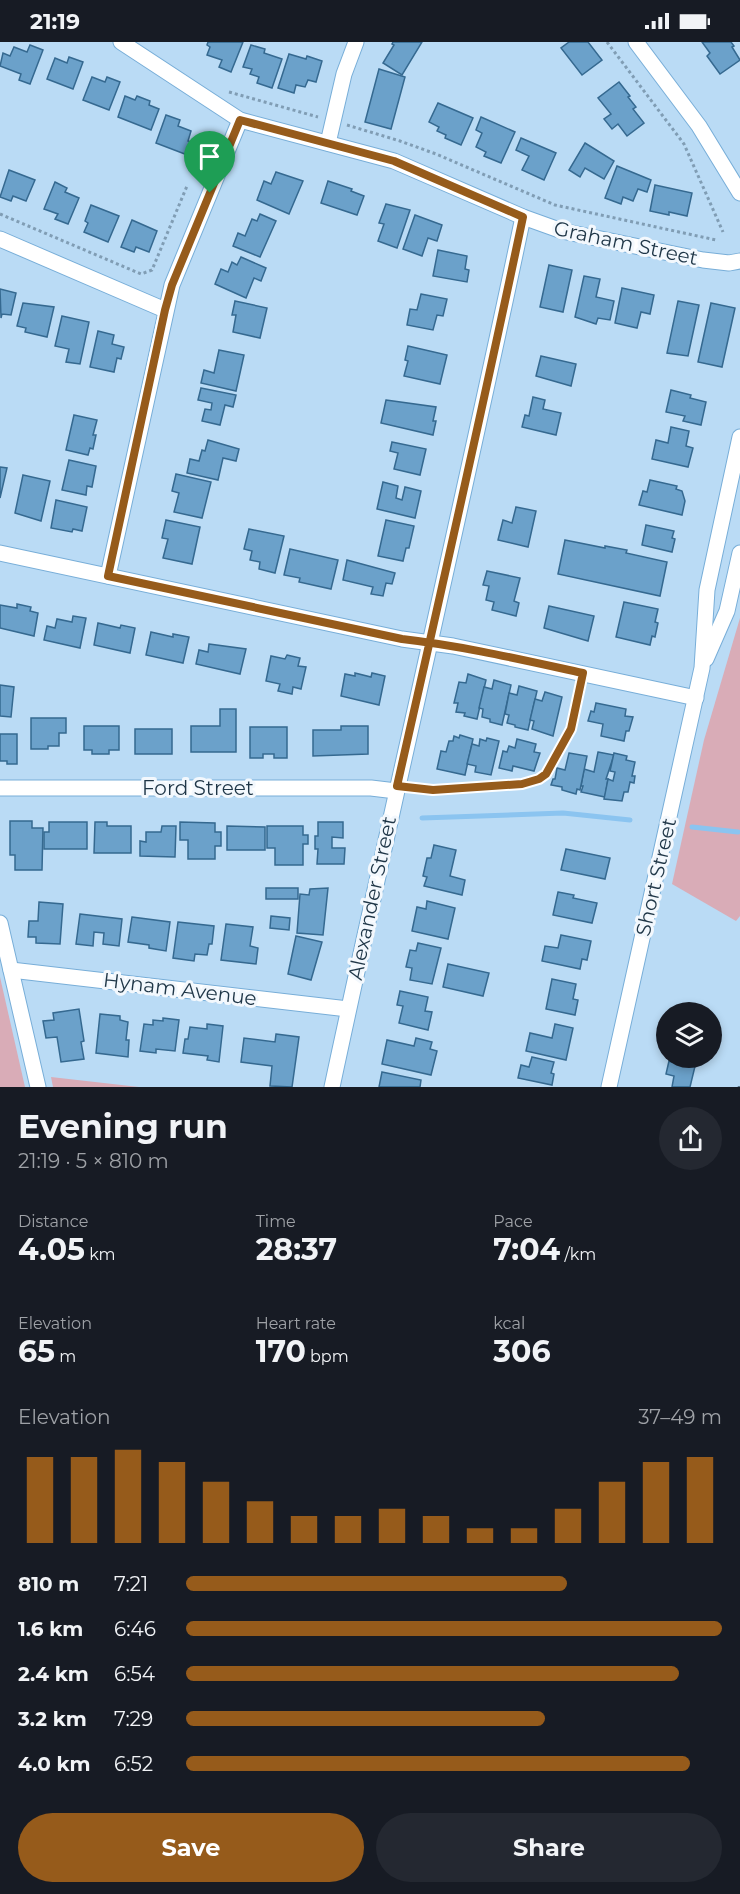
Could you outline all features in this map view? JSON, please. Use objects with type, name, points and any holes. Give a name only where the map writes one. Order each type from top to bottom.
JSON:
[{"type":"street","name":"Graham Street","points":[[121,42],[240,120],[394,161],[523,217],[562,231],[703,260],[729,263],[740,261]]},
{"type":"street","points":[[328,143],[344,74],[356,42]]},
{"type":"street","points":[[636,42],[699,126],[740,193]]},
{"type":"street","points":[[108,576],[165,310],[176,276],[240,120]]},
{"type":"street","name":"Alexander Street","points":[[332,1087],[523,217]]},
{"type":"street","points":[[0,239],[165,310]]},
{"type":"street","name":"Short Street","points":[[609,1087],[696,699],[702,668],[707,590],[736,474],[740,437]]},
{"type":"street","points":[[0,553],[402,639],[430,642],[583,673],[696,699]]},
{"type":"street","name":"Short Street","points":[[702,668],[726,612],[740,553]]},
{"type":"street","name":"Ford Street","points":[[0,788],[396,789]]},
{"type":"street","points":[[0,923],[38,1087]]},
{"type":"street","name":"Hynam Avenue","points":[[11,970],[348,1009]]},
{"type":"lane","points":[[396,789],[433,790],[522,784],[539,779],[546,774],[571,729],[583,673]]},
{"type":"path","points":[[607,42],[684,144],[723,232]]},
{"type":"path","points":[[224,91],[323,118]]},
{"type":"path","points":[[341,124],[418,147],[555,205],[717,240]]},
{"type":"path","points":[[0,214],[141,274],[152,270],[187,186]]},
{"type":"shaded area","points":[[740,618],[740,916],[736,921],[672,884],[704,740]]},
{"type":"shaded area","points":[[0,977],[25,1087],[0,1087]]},
{"type":"shaded area","points":[[51,1077],[139,1087],[53,1087]]},
{"type":"building","points":[[208,42],[243,42],[231,72],[219,67],[222,60],[207,55],[210,47],[207,45]]},
{"type":"building","points":[[393,42],[422,42],[402,75],[383,63],[394,45]]},
{"type":"building","points":[[569,42],[588,42],[602,60],[582,75],[561,48]]},
{"type":"building","points":[[702,42],[731,42],[740,60],[720,74],[707,56],[710,53]]},
{"type":"building","points":[[30,45],[43,50],[30,84],[19,80],[21,74],[0,66],[3,53],[10,56],[14,47],[27,52]]},
{"type":"building","points":[[251,45],[265,49],[264,53],[282,59],[272,88],[257,83],[259,77],[250,74],[252,69],[243,67]]},
{"type":"building","points":[[289,54],[322,61],[316,82],[308,80],[305,87],[296,85],[294,93],[278,88]]},
{"type":"building","points":[[69,57],[83,62],[73,89],[47,79],[55,58],[67,63]]},
{"type":"building","points":[[379,69],[405,77],[391,129],[365,122]]},
{"type":"building","points":[[92,77],[105,82],[107,77],[120,82],[109,110],[83,100]]},
{"type":"building","points":[[619,82],[636,107],[633,109],[644,123],[627,136],[618,124],[612,129],[604,119],[611,114],[598,98]]},
{"type":"building","points":[[125,96],[135,100],[137,96],[150,101],[149,105],[159,109],[151,130],[118,117]]},
{"type":"building","points":[[438,103],[473,118],[461,145],[445,138],[446,135],[437,131],[439,127],[429,122]]},
{"type":"building","points":[[166,115],[180,120],[178,126],[191,131],[188,141],[195,143],[190,156],[156,143]]},
{"type":"building","points":[[481,117],[515,132],[501,163],[484,156],[486,152],[476,147],[482,133],[476,130]]},
{"type":"building","points":[[521,138],[556,153],[544,180],[522,170],[529,156],[516,150]]},
{"type":"building","points":[[585,143],[614,161],[604,179],[585,168],[580,177],[569,170]]},
{"type":"building","points":[[617,166],[651,180],[647,192],[638,189],[633,201],[623,197],[621,204],[605,198]]},
{"type":"building","points":[[9,170],[35,180],[26,201],[13,196],[11,201],[0,197]]},
{"type":"building","points":[[276,172],[303,181],[289,214],[257,200],[264,181],[271,184]]},
{"type":"building","points":[[328,181],[352,189],[351,191],[364,196],[357,215],[321,203]]},
{"type":"building","points":[[55,182],[67,188],[65,192],[79,198],[68,224],[55,219],[58,214],[44,209]]},
{"type":"building","points":[[655,185],[692,193],[687,216],[650,211]]},
{"type":"building","points":[[386,204],[410,210],[397,248],[378,241],[384,224],[379,223]]},
{"type":"building","points":[[91,205],[119,216],[108,242],[84,232]]},
{"type":"building","points":[[260,214],[276,221],[260,257],[233,246],[238,233],[245,236],[252,219],[257,221]]},
{"type":"building","points":[[415,215],[442,225],[437,241],[428,238],[422,256],[403,249]]},
{"type":"building","points":[[132,220],[157,231],[149,252],[136,247],[134,252],[121,247]]},
{"type":"building","points":[[438,250],[467,256],[465,269],[469,270],[467,282],[433,276]]},
{"type":"building","points":[[241,257],[266,268],[261,281],[254,278],[246,298],[215,284],[221,269],[228,272],[232,262],[237,265]]},
{"type":"building","points":[[549,265],[572,270],[563,312],[540,307]]},
{"type":"building","points":[[584,276],[600,279],[596,297],[614,301],[610,320],[598,318],[596,324],[575,317]]},
{"type":"building","points":[[622,288],[654,295],[650,314],[641,312],[637,328],[615,323]]},
{"type":"building","points":[[0,289],[16,293],[11,315],[2,314],[1,318]]},
{"type":"building","points":[[421,294],[447,299],[443,316],[437,315],[433,330],[407,325],[410,309],[417,310]]},
{"type":"building","points":[[235,301],[267,308],[260,338],[233,332],[236,315],[232,315]]},
{"type":"building","points":[[678,301],[699,305],[688,356],[667,353]]},
{"type":"building","points":[[23,303],[54,307],[47,337],[25,332],[26,328],[17,326]]},
{"type":"building","points":[[711,303],[735,308],[722,367],[698,362]]},
{"type":"building","points":[[62,316],[89,322],[80,364],[66,362],[69,349],[55,346]]},
{"type":"building","points":[[98,331],[114,335],[112,344],[124,347],[121,359],[117,358],[114,372],[90,367]]},
{"type":"building","points":[[408,346],[447,355],[440,384],[404,376],[408,361],[405,360]]},
{"type":"building","points":[[219,350],[244,355],[236,391],[201,383],[204,370],[214,373]]},
{"type":"building","points":[[541,356],[576,364],[571,386],[536,376]]},
{"type":"building","points":[[201,388],[236,395],[233,407],[225,405],[220,425],[202,421],[205,409],[211,410],[212,403],[198,400]]},
{"type":"building","points":[[671,390],[706,402],[701,425],[683,421],[685,416],[666,412]]},
{"type":"building","points":[[533,397],[545,400],[543,409],[561,413],[556,435],[522,427],[525,415],[529,416]]},
{"type":"building","points":[[386,400],[436,407],[433,435],[381,423]]},
{"type":"building","points":[[74,415],[97,420],[93,435],[96,435],[93,449],[90,448],[88,455],[66,450]]},
{"type":"building","points":[[671,427],[689,431],[686,446],[693,448],[688,467],[652,459],[656,440],[668,443]]},
{"type":"building","points":[[208,440],[239,449],[236,461],[223,458],[218,480],[187,473],[190,459],[199,461]]},
{"type":"building","points":[[392,442],[426,449],[420,475],[394,469],[398,453],[390,451]]},
{"type":"building","points":[[69,460],[96,466],[92,487],[87,486],[86,495],[62,490]]},
{"type":"building","points":[[0,467],[7,468],[0,498]]},
{"type":"building","points":[[176,474],[211,482],[202,518],[174,512],[179,493],[172,491]]},
{"type":"building","points":[[23,475],[50,481],[41,521],[15,513]]},
{"type":"building","points":[[650,480],[677,486],[676,489],[682,491],[685,501],[682,515],[639,505],[643,491],[647,492]]},
{"type":"building","points":[[383,482],[398,486],[396,498],[402,500],[405,487],[421,491],[415,518],[377,509]]},
{"type":"building","points":[[56,500],[87,507],[82,531],[73,529],[72,532],[51,528]]},
{"type":"building","points":[[516,507],[536,511],[528,547],[498,540],[503,520],[512,523]]},
{"type":"building","points":[[166,520],[200,527],[192,564],[163,558],[168,539],[162,538]]},
{"type":"building","points":[[386,520],[414,526],[409,548],[406,548],[403,561],[378,556]]},
{"type":"building","points":[[646,525],[674,531],[672,552],[642,545]]},
{"type":"building","points":[[249,529],[284,536],[275,573],[259,569],[260,562],[250,560],[252,551],[244,549]]},
{"type":"building","points":[[565,540],[627,550],[626,553],[667,562],[660,596],[558,574]]},
{"type":"building","points":[[290,549],[338,560],[331,589],[299,582],[300,578],[284,575]]},
{"type":"building","points":[[347,560],[395,573],[392,584],[386,583],[383,596],[371,594],[373,587],[343,580]]},
{"type":"building","points":[[487,571],[520,578],[514,601],[519,603],[516,616],[492,610],[494,602],[486,600],[489,586],[483,585]]},
{"type":"building","points":[[624,602],[658,609],[655,637],[652,636],[650,645],[616,637]]},
{"type":"building","points":[[17,604],[31,607],[30,611],[38,613],[34,636],[0,628],[0,605],[17,608]]},
{"type":"building","points":[[549,606],[594,616],[588,641],[544,628]]},
{"type":"building","points":[[73,616],[86,618],[80,648],[44,640],[47,626],[55,628],[57,619],[72,622]]},
{"type":"building","points":[[98,623],[120,628],[121,625],[135,628],[130,653],[94,645]]},
{"type":"building","points":[[151,632],[173,637],[173,634],[189,637],[183,663],[146,655]]},
{"type":"building","points":[[209,644],[246,649],[240,674],[196,664],[199,650],[208,652]]},
{"type":"building","points":[[287,655],[300,658],[298,666],[306,667],[301,689],[293,687],[292,694],[278,691],[280,684],[266,681],[271,656],[285,659]]},
{"type":"building","points":[[355,673],[371,677],[372,673],[385,676],[379,705],[341,696],[345,674],[355,676]]},
{"type":"building","points":[[468,674],[486,680],[477,719],[464,716],[465,713],[456,712],[458,703],[454,703],[459,682],[466,683]]},
{"type":"building","points":[[494,680],[511,685],[502,725],[482,717],[483,709],[479,708],[484,687],[492,689]]},
{"type":"building","points":[[0,685],[14,687],[11,717],[0,716]]},
{"type":"building","points":[[519,686],[537,691],[528,730],[507,723],[509,715],[505,714],[509,693],[517,695]]},
{"type":"building","points":[[545,692],[562,697],[553,736],[532,729],[534,721],[530,720],[535,699],[542,701]]},
{"type":"building","points":[[596,703],[626,709],[625,716],[633,717],[624,741],[601,736],[603,724],[588,721],[591,711],[594,712]]},
{"type":"building","points":[[220,709],[236,709],[236,752],[191,752],[191,726],[220,726]]},
{"type":"building","points":[[31,718],[66,718],[66,733],[59,733],[59,746],[48,746],[48,749],[31,749]]},
{"type":"building","points":[[84,726],[119,726],[119,750],[109,750],[109,754],[92,754],[92,750],[84,750]]},
{"type":"building","points":[[341,726],[368,726],[368,754],[313,756],[313,730],[341,730]]},
{"type":"building","points":[[250,727],[287,727],[287,758],[274,758],[274,754],[263,754],[263,758],[250,758]]},
{"type":"building","points":[[135,729],[172,729],[172,754],[135,754]]},
{"type":"building","points":[[0,734],[17,734],[17,764],[0,761]]},
{"type":"building","points":[[460,735],[473,739],[465,775],[437,769],[441,751],[446,752],[449,741],[453,741],[454,736],[459,738]]},
{"type":"building","points":[[487,738],[499,741],[491,775],[475,772],[476,766],[467,764],[472,744],[479,746],[480,739],[486,741]]},
{"type":"building","points":[[517,739],[536,744],[534,752],[540,753],[534,771],[513,766],[512,771],[499,768],[503,751],[507,752],[509,746],[515,748]]},
{"type":"building","points":[[598,752],[614,755],[606,779],[608,779],[605,797],[581,792],[584,769],[594,772]]},
{"type":"building","points":[[569,753],[587,756],[580,790],[577,789],[576,794],[562,790],[562,787],[551,785],[557,768],[565,770]]},
{"type":"building","points":[[614,753],[627,756],[626,760],[635,762],[632,776],[635,776],[634,783],[630,782],[628,792],[624,792],[622,801],[604,799],[608,779],[613,781],[615,772],[610,771]]},
{"type":"building","points":[[10,821],[32,821],[32,828],[43,828],[42,870],[15,870],[15,855],[10,855]]},
{"type":"building","points":[[49,822],[87,822],[87,849],[44,849],[44,832],[49,832]]},
{"type":"building","points":[[95,822],[107,822],[107,826],[131,826],[131,853],[94,853]]},
{"type":"building","points":[[180,822],[215,823],[215,832],[221,832],[221,846],[215,846],[215,859],[188,859],[188,840],[180,840]]},
{"type":"building","points":[[318,822],[343,822],[343,838],[332,837],[332,848],[345,848],[344,864],[317,864],[318,849],[315,849],[315,836],[318,836]]},
{"type":"building","points":[[162,826],[176,826],[175,857],[140,856],[140,841],[146,842],[146,832],[161,832]]},
{"type":"building","points":[[227,826],[265,827],[265,850],[227,850]]},
{"type":"building","points":[[267,826],[303,826],[303,835],[308,835],[308,844],[303,844],[303,865],[275,865],[275,848],[267,848]]},
{"type":"building","points":[[434,845],[456,850],[450,876],[465,880],[462,895],[424,886],[427,877],[423,876],[427,858],[431,858]]},
{"type":"building","points":[[566,849],[610,858],[605,879],[561,870]]},
{"type":"building","points":[[266,888],[298,888],[298,899],[266,899]]},
{"type":"building","points":[[328,888],[323,935],[297,933],[300,894],[309,895],[310,889]]},
{"type":"building","points":[[558,892],[597,903],[592,923],[553,915]]},
{"type":"building","points":[[427,901],[455,908],[448,939],[412,931],[417,907],[426,909]]},
{"type":"building","points":[[39,902],[63,904],[60,944],[36,943],[36,937],[28,937],[29,921],[38,921]]},
{"type":"building","points":[[80,914],[122,919],[119,946],[103,944],[104,933],[94,932],[93,946],[76,944]]},
{"type":"building","points":[[271,916],[290,918],[289,930],[270,928]]},
{"type":"building","points":[[132,917],[170,922],[166,951],[149,948],[149,945],[128,942]]},
{"type":"building","points":[[178,922],[214,926],[212,944],[209,944],[207,955],[195,954],[194,961],[173,958]]},
{"type":"building","points":[[226,924],[253,927],[250,946],[258,948],[256,964],[221,960]]},
{"type":"building","points":[[561,935],[591,941],[587,960],[582,959],[580,969],[542,961],[545,946],[558,948]]},
{"type":"building","points":[[296,936],[322,942],[311,980],[288,974]]},
{"type":"building","points":[[418,943],[441,948],[432,984],[410,980],[412,968],[406,967],[410,950],[416,951]]},
{"type":"building","points":[[448,964],[489,973],[483,996],[443,987]]},
{"type":"building","points":[[552,979],[576,984],[573,999],[578,1000],[575,1015],[546,1009]]},
{"type":"building","points":[[400,991],[428,997],[425,1011],[432,1012],[428,1030],[399,1023],[403,1006],[397,1005]]},
{"type":"building","points":[[79,1009],[84,1059],[61,1062],[57,1037],[46,1038],[43,1021],[54,1020],[53,1013]]},
{"type":"building","points":[[100,1014],[120,1016],[120,1020],[128,1022],[126,1040],[129,1040],[128,1057],[96,1053]]},
{"type":"building","points":[[163,1018],[179,1020],[175,1051],[156,1049],[156,1053],[140,1051],[144,1024],[153,1025],[153,1020],[163,1021]]},
{"type":"building","points":[[207,1024],[223,1026],[219,1062],[207,1060],[208,1056],[183,1053],[190,1027],[207,1029]]},
{"type":"building","points":[[555,1024],[573,1028],[566,1060],[526,1051],[530,1033],[552,1038]]},
{"type":"building","points":[[276,1034],[299,1037],[292,1087],[270,1086],[272,1066],[241,1062],[244,1038],[275,1042]]},
{"type":"building","points":[[416,1038],[432,1042],[430,1049],[437,1051],[431,1075],[382,1064],[387,1040],[414,1046]]},
{"type":"building","points":[[532,1057],[554,1062],[551,1073],[554,1074],[552,1085],[518,1078],[521,1065],[529,1067]]},
{"type":"building","points":[[667,1068],[695,1068],[690,1087],[672,1087],[674,1076],[666,1074]]},
{"type":"building","points":[[382,1072],[421,1080],[420,1087],[379,1087]]},
{"type":"waterway","points":[[422,818],[563,813],[630,820]]},
{"type":"waterway","points":[[692,827],[738,832]]},
{"type":"route","points":[[210,193],[172,285],[165,310],[108,576],[402,639],[430,642],[453,646],[583,673],[567,738],[546,774],[532,783],[433,790],[397,786],[430,642],[449,552],[481,417],[523,217],[394,161],[240,120],[210,193]]}]
